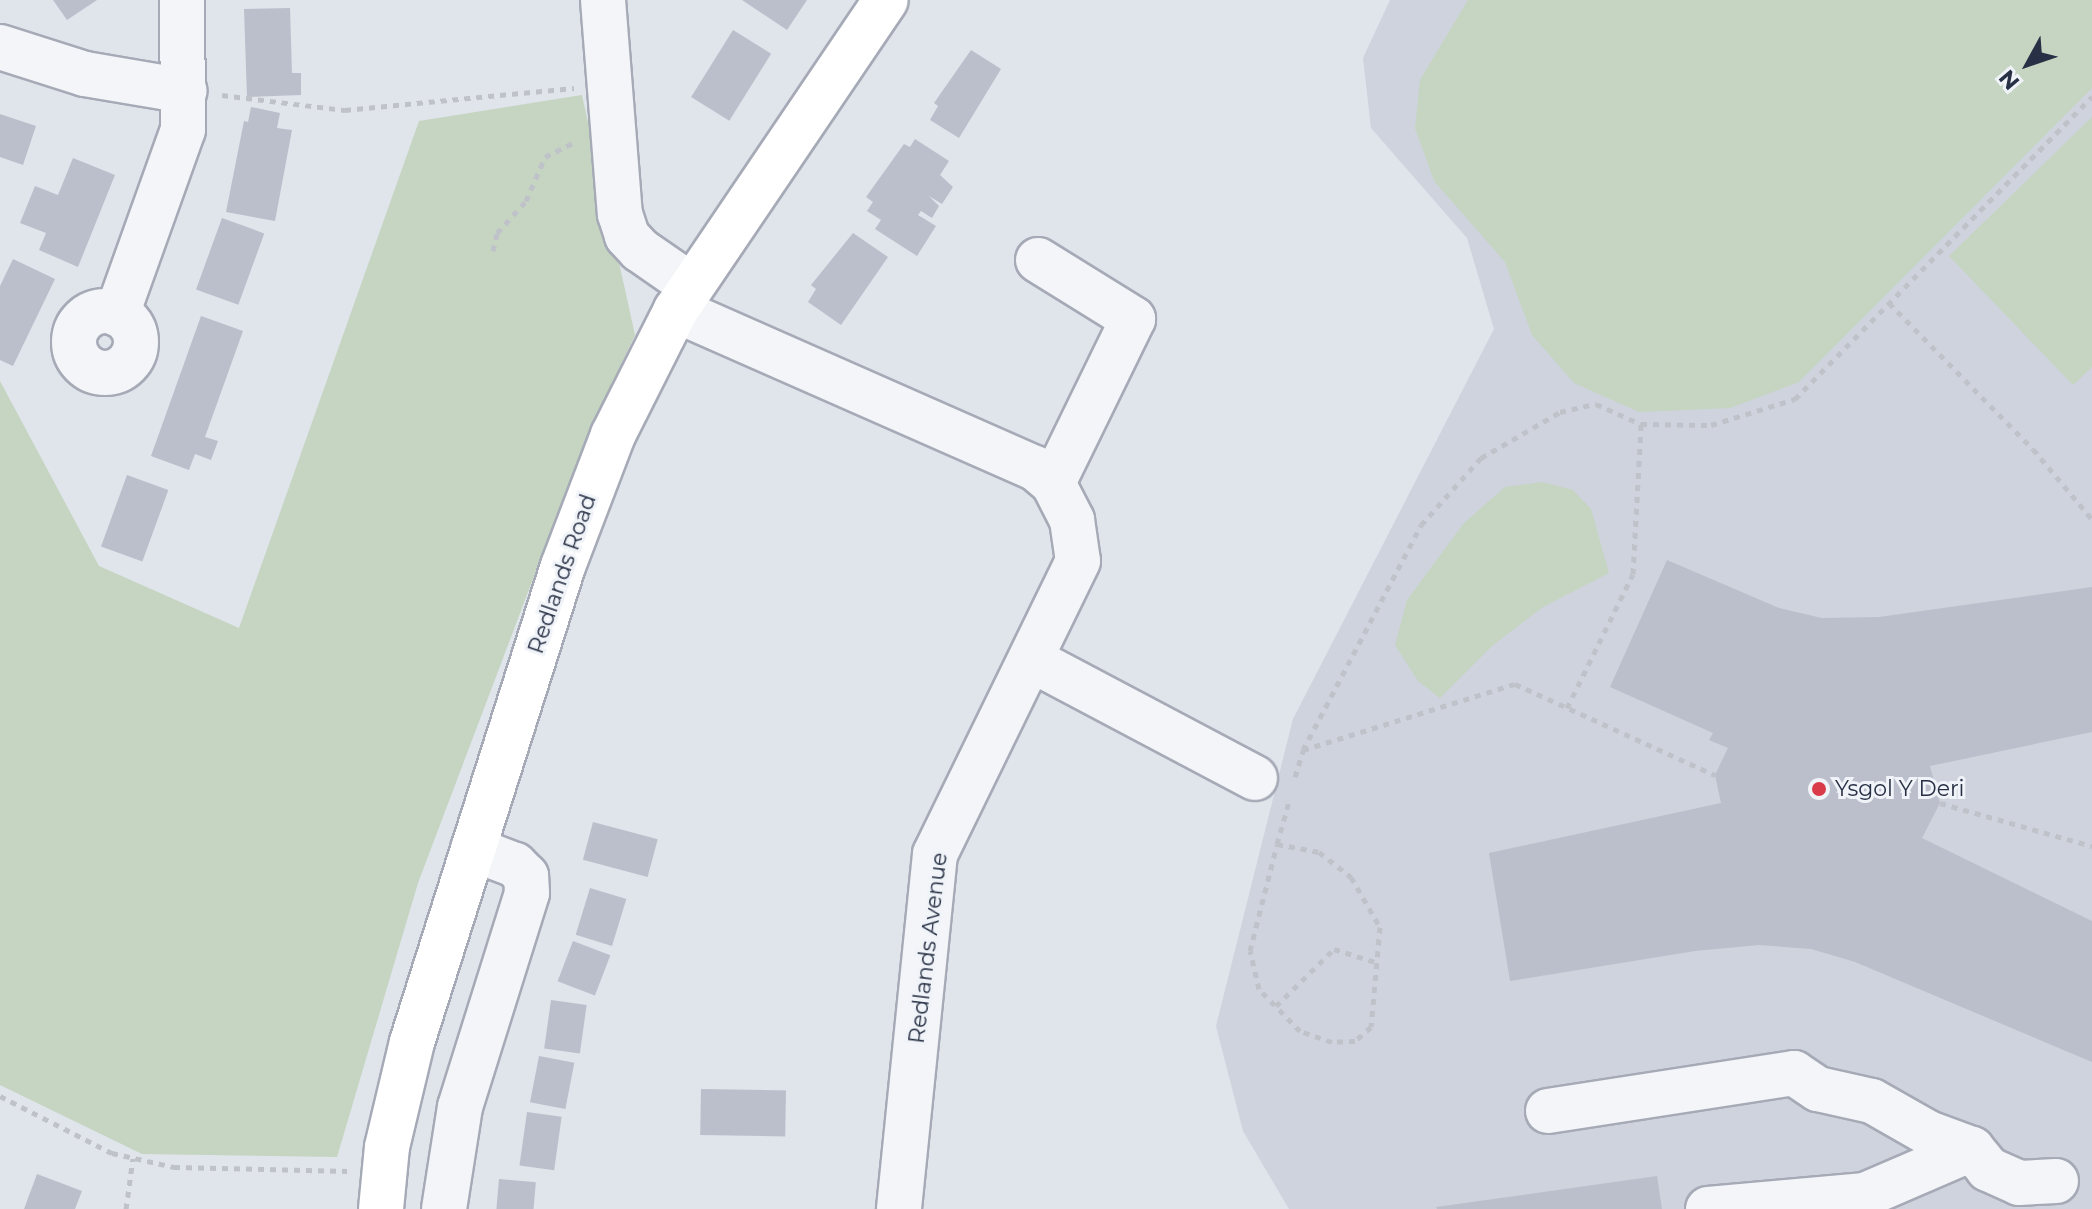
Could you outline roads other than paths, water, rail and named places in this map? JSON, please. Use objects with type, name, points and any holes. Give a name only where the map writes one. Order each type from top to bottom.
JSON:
[{"type":"main road","name":"Redlands Road","points":[[382,1192],[412,1042],[591,489],[684,298],[886,0]]},
{"type":"street","points":[[117,314],[175,158],[185,91],[182,0]]},
{"type":"street","name":"Redlands Avenue","points":[[603,0],[620,214],[627,236],[684,298],[1035,468],[1053,483],[1072,520],[1078,561],[1034,661],[1012,691],[935,854],[899,1209]]},
{"type":"street","points":[[0,47],[85,74],[185,91]]},
{"type":"street","points":[[1038,260],[1133,319],[1053,483]]},
{"type":"street","points":[[1034,661],[1255,778]]},
{"type":"street","points":[[444,1209],[460,1107],[527,893],[526,876],[515,865],[473,849]]},
{"type":"street","points":[[1548,1111],[1794,1073],[1818,1089],[1872,1101],[1928,1133],[1972,1149],[1988,1169],[2019,1183],[2061,1190]]},
{"type":"street","points":[[1708,1209],[1865,1195],[1972,1149]]},
{"type":"place","name":"Ysgol Y Deri","points":[[1819,789]]}]
